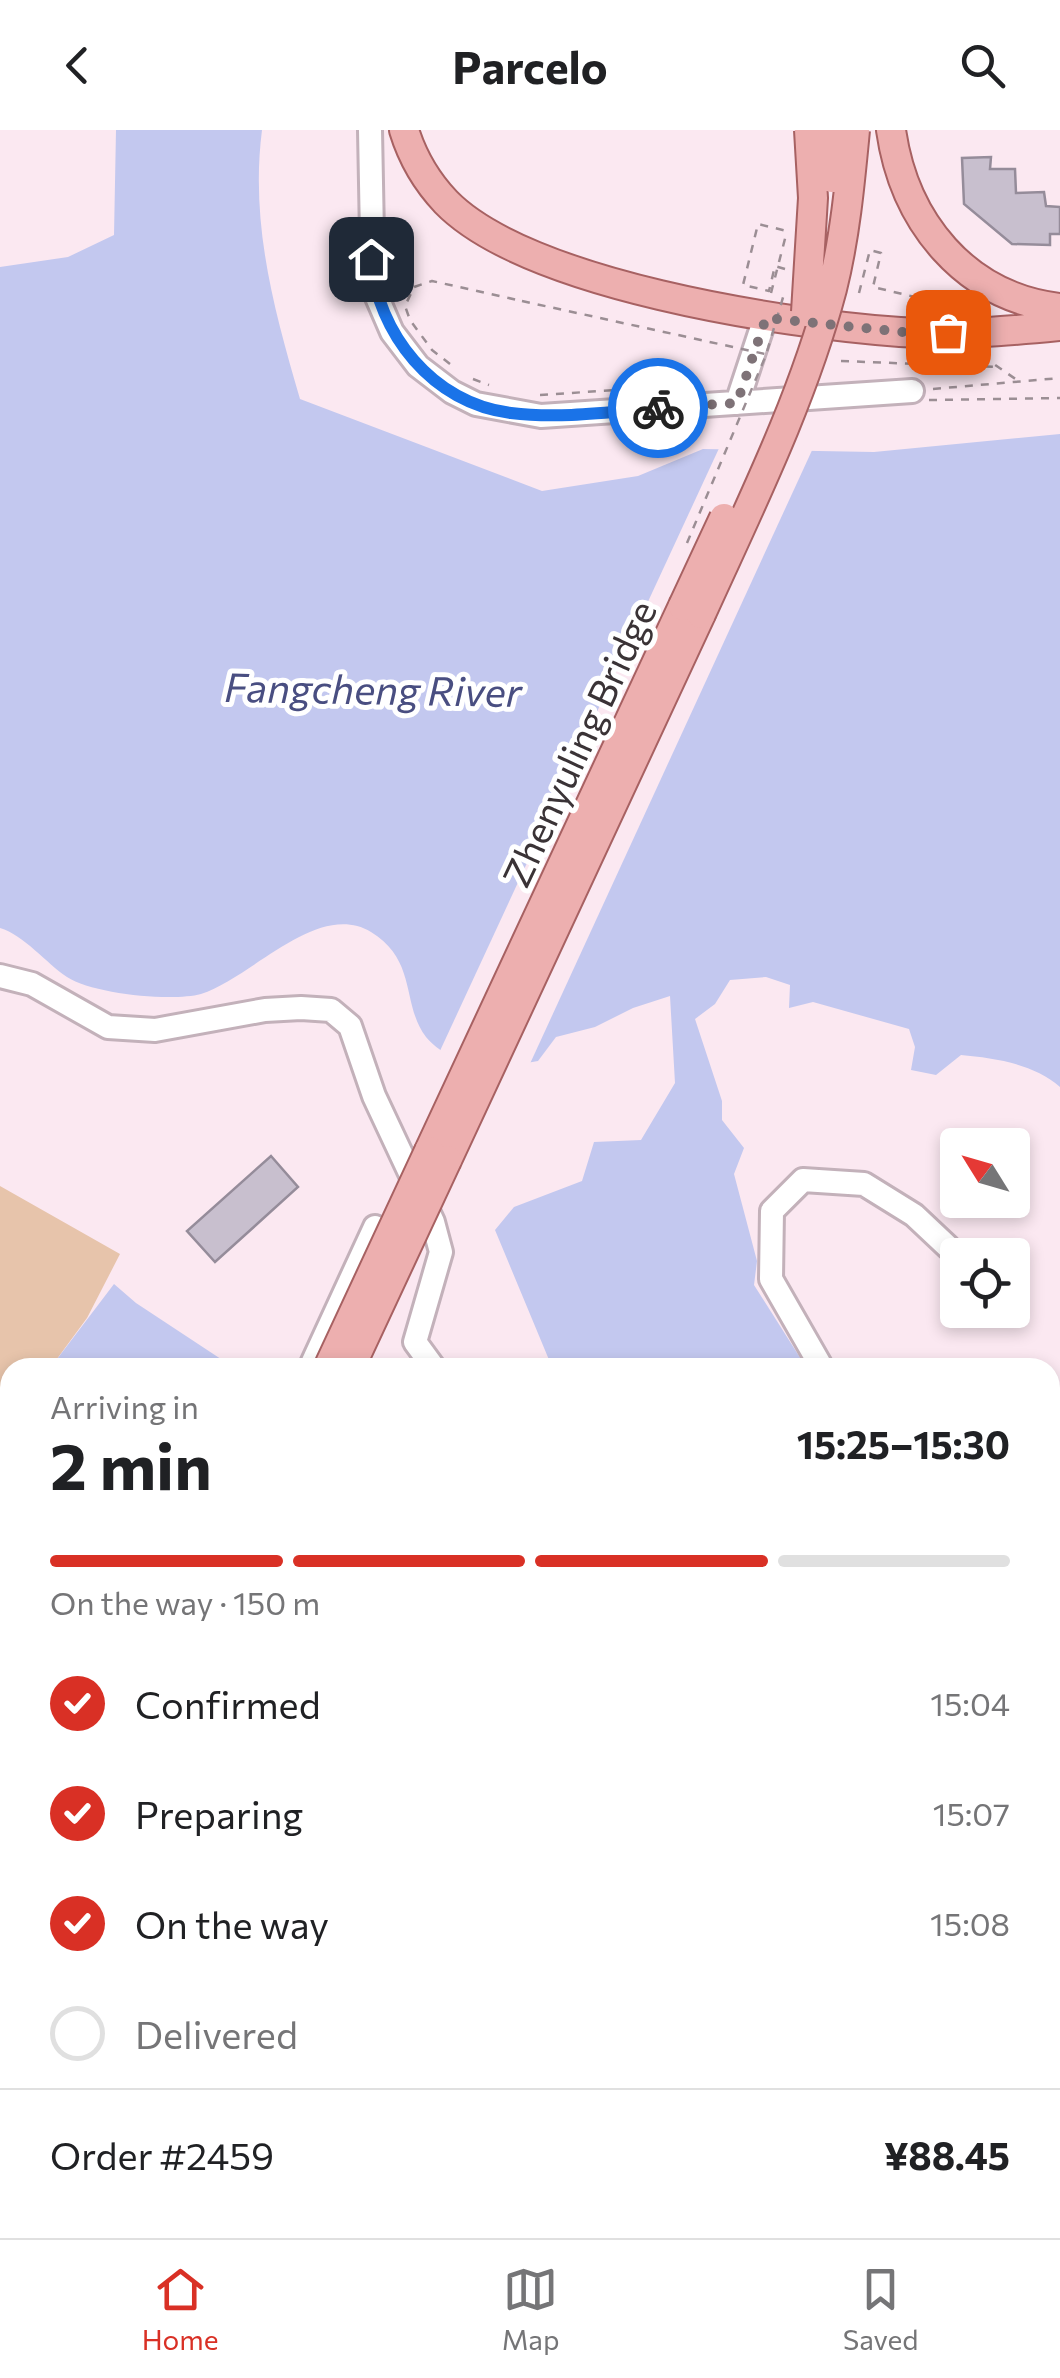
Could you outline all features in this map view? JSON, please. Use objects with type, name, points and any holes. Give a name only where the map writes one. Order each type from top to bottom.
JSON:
[{"type":"main road","points":[[404,130],[414,158],[446,202],[491,235],[554,262],[652,292],[782,309],[903,332],[943,319],[1060,326]]},
{"type":"main road","points":[[782,309],[813,198],[809,130]]},
{"type":"main road","name":"Zhenyuling Bridge","points":[[333,1358],[751,460],[782,309],[831,193],[835,130]]},
{"type":"main road","name":"Zhenyuling Bridge","points":[[355,1358],[768,468],[810,360],[833,286],[855,130]]},
{"type":"main road","points":[[892,130],[897,170],[920,222],[945,252],[982,282],[1009,296],[1060,308]]},
{"type":"street","points":[[370,130],[374,288],[392,332],[418,366],[452,392],[506,413],[541,416],[921,396]]},
{"type":"street","points":[[737,403],[782,309]]},
{"type":"street","points":[[0,976],[32,984],[108,1027],[154,1030],[265,1010],[301,1008],[330,1010],[350,1026],[374,1096],[442,1252],[415,1342],[427,1358]]},
{"type":"street","points":[[816,1358],[771,1279],[772,1211],[793,1190],[804,1180],[864,1184],[914,1215],[940,1239]]},
{"type":"street","points":[[315,1358],[375,1227]]},
{"type":"street","points":[[369,1358],[420,1248]]},
{"type":"path","points":[[782,309],[787,231],[758,224],[743,285],[770,291],[776,266],[787,269]]},
{"type":"path","points":[[860,293],[870,250],[882,253],[873,287],[936,302],[943,319],[1019,382]]},
{"type":"path","points":[[453,367],[432,350],[410,320],[406,306],[414,287],[432,281],[766,355]]},
{"type":"path","points":[[943,319],[982,282]]},
{"type":"path","points":[[686,543],[766,355],[786,287]]},
{"type":"path","points":[[841,361],[998,367]]},
{"type":"path","points":[[464,375],[498,388]]},
{"type":"path","points":[[921,396],[1060,378]]},
{"type":"path","points":[[536,395],[684,384],[702,392],[708,405]]},
{"type":"path","points":[[921,396],[1060,398]]},
{"type":"shaded area","points":[[0,1186],[120,1254],[87,1318],[58,1358],[0,1358]]},
{"type":"water","name":"Fangcheng River","points":[[116,130],[262,130],[262,233],[273,299],[300,399],[542,491],[638,476],[703,449],[874,452],[1060,434],[1060,1087],[1026,1068],[974,1056],[961,1055],[936,1075],[911,1070],[915,1047],[909,1029],[813,1002],[789,1008],[790,985],[766,977],[730,980],[715,1004],[695,1019],[722,1101],[722,1120],[744,1148],[734,1174],[757,1261],[754,1285],[800,1358],[548,1358],[495,1230],[514,1207],[582,1181],[594,1142],[641,1140],[675,1083],[670,996],[633,1008],[595,1027],[556,1037],[538,1061],[475,1072],[426,1037],[413,1011],[402,969],[386,943],[371,932],[350,925],[307,933],[221,985],[201,994],[171,997],[113,992],[79,983],[0,928],[0,267],[68,257],[114,235]]},
{"type":"water","points":[[114,1284],[219,1358],[58,1358]]},
{"type":"pier","points":[[721,444],[814,446],[528,1068],[472,1076],[439,1053]]},
{"type":"building","points":[[991,157],[990,169],[1015,169],[1016,193],[1044,192],[1046,206],[1060,207],[1060,234],[1050,234],[1050,245],[1012,244],[964,204],[962,158]]},
{"type":"building","points":[[271,1156],[298,1187],[215,1262],[187,1231]]},
{"type":"way so far","points":[[658,408],[737,403],[766,318],[903,332],[948,332]]},
{"type":"route","points":[[371,259],[374,288],[392,332],[418,366],[452,392],[506,413],[541,416],[658,408]]}]
